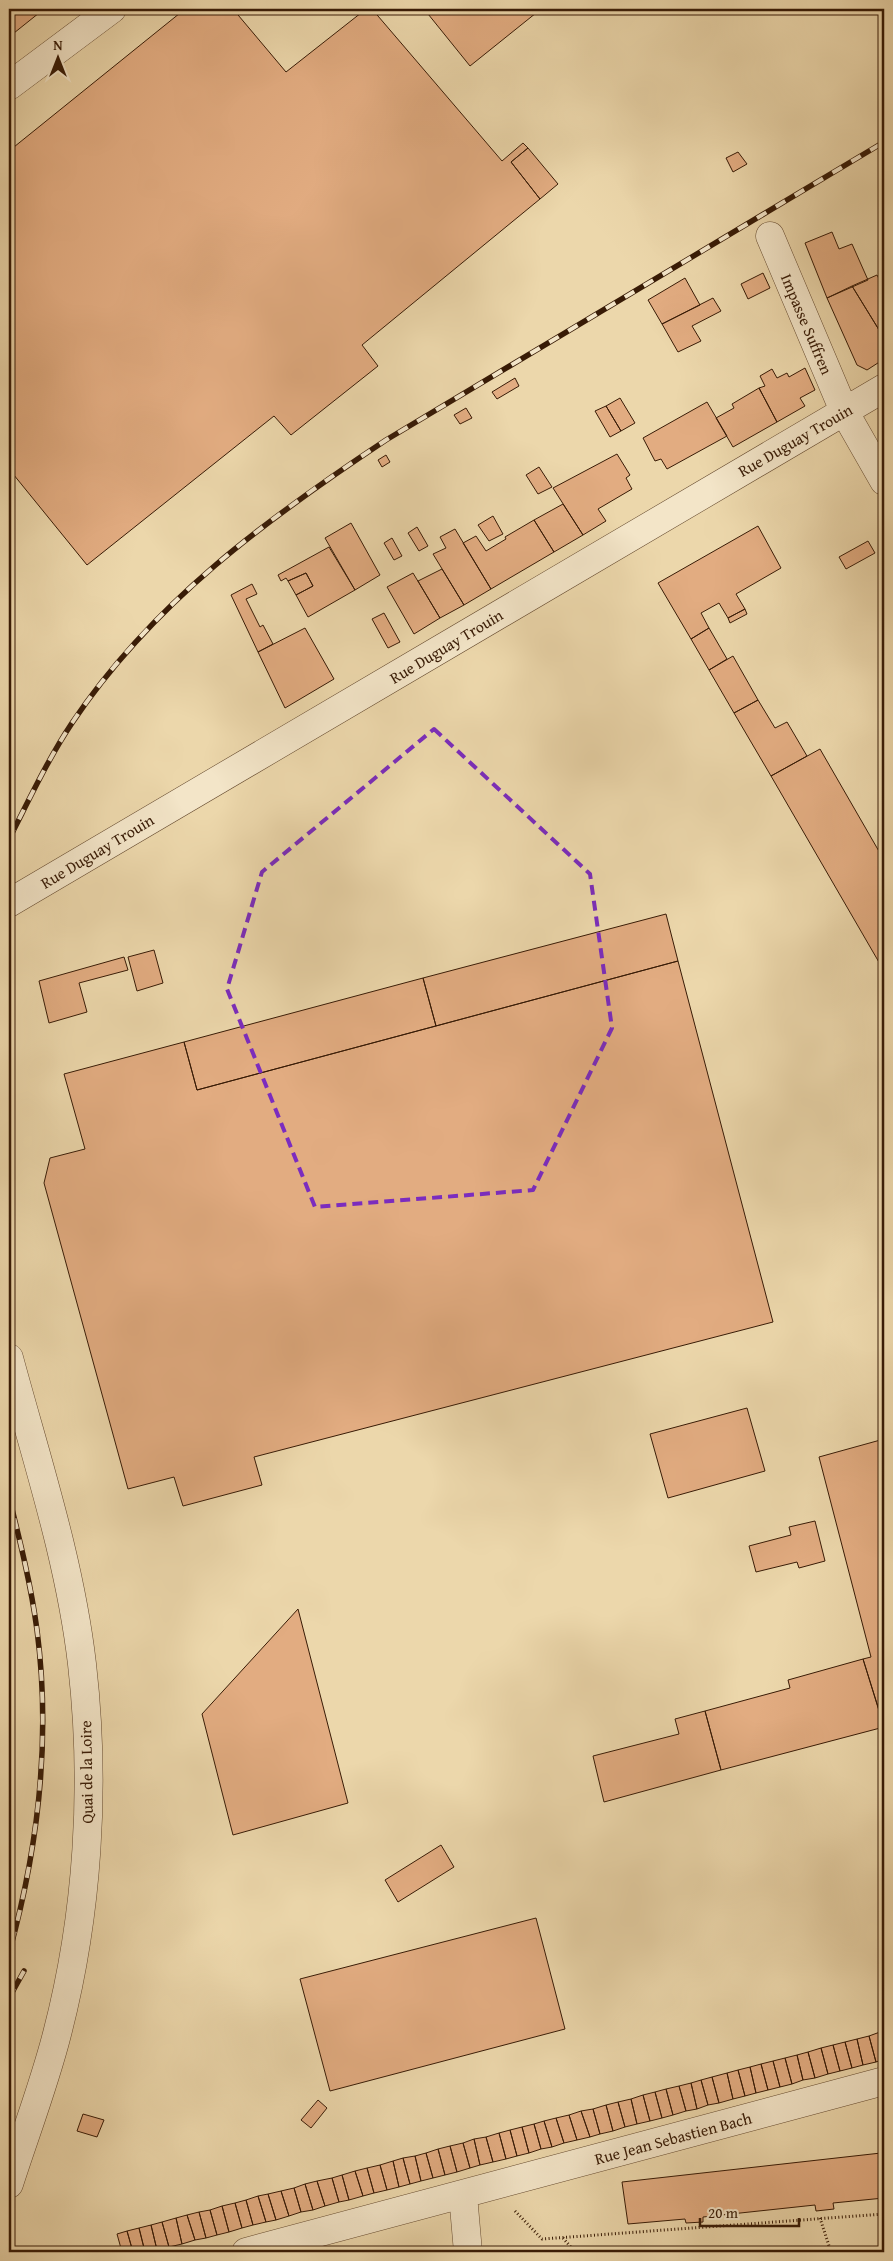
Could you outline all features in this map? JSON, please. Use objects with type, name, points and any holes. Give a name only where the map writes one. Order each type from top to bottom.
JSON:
[{"type":"street","points":[[9,86],[112,9]]},
{"type":"street","name":"Impasse Suffren","points":[[770,236],[844,412],[876,455],[884,481]]},
{"type":"street","name":"Rue Duguay Trouin","points":[[9,904],[884,388]]},
{"type":"street","name":"Quai de la Loire","points":[[9,1358],[45,1489],[73,1609],[82,1663],[89,1788],[81,1901],[70,1973],[57,2035],[9,2184]]},
{"type":"street","name":"Rue Jean Sebastien Bach","points":[[246,2252],[463,2195],[882,2076]]},
{"type":"street","points":[[463,2195],[468,2252]]},
{"type":"path","points":[[492,2186],[542,2239],[884,2214]]},
{"type":"path","points":[[820,2218],[831,2252]]},
{"type":"path","points":[[562,2237],[575,2252]]},
{"type":"highlighted area","points":[[434,729],[590,874],[612,1028],[533,1190],[315,1207],[227,989],[262,872]]},
{"type":"building","points":[[9,9],[44,9],[9,37]]},
{"type":"building","points":[[185,9],[233,9],[286,72],[366,9],[372,9],[502,161],[523,143],[528,148],[511,162],[540,199],[362,345],[378,366],[291,435],[274,416],[87,565],[9,469],[9,151]]},
{"type":"building","points":[[424,9],[541,9],[470,66]]},
{"type":"building","points":[[528,148],[558,184],[540,199],[511,162]]},
{"type":"building","points":[[738,152],[747,164],[733,172],[726,158]]},
{"type":"building","points":[[832,232],[839,249],[852,244],[868,280],[827,298],[805,243]]},
{"type":"building","points":[[763,273],[770,288],[748,299],[741,284]]},
{"type":"building","points":[[877,275],[884,288],[884,338],[852,286]]},
{"type":"building","points":[[685,278],[700,305],[662,324],[648,300]]},
{"type":"building","points":[[852,286],[884,338],[884,359],[867,370],[857,365],[827,298]]},
{"type":"building","points":[[713,298],[721,311],[692,326],[701,341],[678,352],[662,324]]},
{"type":"building","points":[[805,368],[815,390],[800,398],[805,406],[777,422],[759,388],[765,386],[760,376],[772,369],[777,378],[787,373],[789,377]]},
{"type":"building","points":[[515,378],[519,386],[497,399],[492,392]]},
{"type":"building","points":[[759,388],[777,422],[733,447],[716,418],[734,408],[732,404]]},
{"type":"building","points":[[620,398],[635,423],[621,431],[606,406]]},
{"type":"building","points":[[707,402],[727,436],[667,469],[661,459],[655,461],[643,438]]},
{"type":"building","points":[[606,406],[621,431],[610,437],[595,411]]},
{"type":"building","points":[[466,408],[472,418],[460,424],[454,415]]},
{"type":"building","points":[[617,454],[630,475],[626,478],[632,489],[598,509],[606,521],[583,535],[553,488]]},
{"type":"building","points":[[386,455],[390,462],[382,467],[378,460]]},
{"type":"building","points":[[539,467],[552,487],[538,494],[526,475]]},
{"type":"building","points":[[563,504],[583,535],[554,552],[534,520]]},
{"type":"building","points":[[493,516],[503,534],[489,541],[478,525]]},
{"type":"building","points":[[534,520],[554,552],[491,589],[463,543],[476,536],[486,551]]},
{"type":"building","points":[[351,523],[380,575],[355,590],[325,538]]},
{"type":"building","points":[[758,526],[781,568],[736,594],[745,609],[728,618],[719,603],[701,613],[709,628],[691,639],[658,583]]},
{"type":"building","points":[[417,527],[428,546],[419,551],[408,533]]},
{"type":"building","points":[[455,529],[491,589],[464,605],[433,554],[446,548],[440,537]]},
{"type":"building","points":[[392,538],[402,556],[394,560],[384,543]]},
{"type":"building","points":[[868,541],[875,553],[846,569],[839,557]]},
{"type":"building","points":[[329,547],[355,590],[308,617],[296,595],[313,586],[306,573],[288,581],[286,578],[281,581],[278,575]]},
{"type":"building","points":[[442,569],[464,605],[440,618],[418,581]]},
{"type":"building","points":[[306,573],[313,586],[296,595],[288,581]]},
{"type":"building","points":[[413,573],[440,618],[414,634],[387,587]]},
{"type":"building","points":[[252,584],[257,594],[246,599],[260,627],[263,625],[273,644],[258,652],[231,595]]},
{"type":"building","points":[[745,609],[747,614],[730,623],[728,618]]},
{"type":"building","points":[[384,613],[400,642],[388,648],[372,619]]},
{"type":"building","points":[[305,628],[334,679],[285,708],[258,652]]},
{"type":"building","points":[[709,628],[727,659],[709,670],[691,639]]},
{"type":"building","points":[[733,656],[758,700],[734,713],[709,670]]},
{"type":"building","points":[[758,700],[775,728],[787,722],[807,756],[771,776],[734,713]]},
{"type":"building","points":[[820,749],[884,860],[884,962],[880,964],[771,776]]},
{"type":"building","points":[[666,914],[678,961],[436,1026],[423,978]]},
{"type":"building","points":[[154,950],[163,983],[137,991],[128,957]]},
{"type":"building","points":[[124,957],[128,970],[79,983],[87,1012],[49,1023],[39,981]]},
{"type":"building","points":[[678,961],[773,1322],[254,1457],[262,1485],[183,1506],[174,1477],[128,1489],[44,1183],[50,1158],[85,1149],[64,1074],[184,1042],[197,1090]]},
{"type":"building","points":[[423,978],[436,1026],[197,1090],[184,1042]]},
{"type":"building","points":[[747,1408],[765,1471],[668,1498],[650,1434]]},
{"type":"building","points":[[884,1439],[884,1726],[863,1659],[871,1657],[819,1457]]},
{"type":"building","points":[[815,1521],[825,1561],[799,1568],[797,1562],[756,1572],[749,1546],[791,1535],[789,1527]]},
{"type":"building","points":[[298,1609],[348,1803],[233,1835],[202,1714]]},
{"type":"building","points":[[863,1659],[884,1727],[721,1770],[705,1711],[790,1688],[788,1680]]},
{"type":"building","points":[[705,1711],[721,1770],[604,1802],[593,1756],[679,1734],[675,1719]]},
{"type":"building","points":[[441,1845],[454,1867],[398,1902],[385,1880]]},
{"type":"building","points":[[536,1918],[565,2029],[330,2091],[300,1979]]},
{"type":"building","points":[[884,2031],[884,2048],[880,2032]]},
{"type":"building","points":[[880,2032],[884,2048],[884,2059],[876,2062],[869,2036]]},
{"type":"building","points":[[869,2036],[876,2062],[863,2065],[857,2039]]},
{"type":"building","points":[[857,2039],[863,2065],[852,2068],[845,2042]]},
{"type":"building","points":[[845,2042],[852,2068],[840,2071],[833,2045]]},
{"type":"building","points":[[833,2045],[840,2071],[828,2074],[821,2048]]},
{"type":"building","points":[[821,2048],[828,2074],[815,2078],[808,2052]]},
{"type":"building","points":[[808,2052],[815,2078],[803,2080],[797,2055]]},
{"type":"building","points":[[797,2055],[803,2080],[792,2084],[785,2058]]},
{"type":"building","points":[[785,2058],[792,2084],[780,2087],[773,2061]]},
{"type":"building","points":[[773,2061],[780,2087],[768,2090],[761,2064]]},
{"type":"building","points":[[761,2064],[768,2090],[756,2093],[750,2067]]},
{"type":"building","points":[[750,2067],[756,2093],[745,2096],[738,2070]]},
{"type":"building","points":[[738,2070],[745,2096],[733,2099],[727,2073]]},
{"type":"building","points":[[727,2073],[733,2099],[719,2103],[712,2077]]},
{"type":"building","points":[[712,2077],[719,2103],[708,2105],[701,2080]]},
{"type":"building","points":[[701,2080],[708,2105],[697,2109],[691,2083]]},
{"type":"building","points":[[691,2083],[697,2109],[686,2111],[679,2086]]},
{"type":"building","points":[[679,2086],[686,2111],[673,2115],[666,2089]]},
{"type":"building","points":[[666,2089],[673,2115],[662,2118],[655,2092]]},
{"type":"building","points":[[655,2092],[662,2118],[650,2121],[643,2095]]},
{"type":"building","points":[[643,2095],[650,2121],[637,2124],[631,2099]]},
{"type":"building","points":[[631,2099],[637,2124],[625,2127],[618,2102]]},
{"type":"building","points":[[318,2100],[327,2108],[311,2128],[301,2120]]},
{"type":"building","points":[[618,2102],[625,2127],[613,2131],[606,2105]]},
{"type":"building","points":[[606,2105],[613,2131],[600,2134],[593,2109]]},
{"type":"building","points":[[593,2109],[600,2134],[590,2137],[581,2111]]},
{"type":"building","points":[[581,2111],[590,2137],[577,2140],[569,2115]]},
{"type":"building","points":[[83,2114],[104,2120],[97,2137],[77,2131]]},
{"type":"building","points":[[569,2115],[577,2140],[564,2143],[556,2118]]},
{"type":"building","points":[[556,2118],[564,2143],[552,2147],[544,2121]]},
{"type":"building","points":[[544,2121],[552,2147],[541,2149],[534,2124]]},
{"type":"building","points":[[534,2124],[541,2149],[529,2153],[522,2127]]},
{"type":"building","points":[[522,2127],[529,2153],[517,2156],[510,2130]]},
{"type":"building","points":[[510,2130],[517,2156],[506,2159],[499,2133]]},
{"type":"building","points":[[499,2133],[506,2159],[493,2162],[486,2137]]},
{"type":"building","points":[[486,2137],[493,2162],[480,2165],[474,2139]]},
{"type":"building","points":[[474,2139],[480,2165],[470,2168],[463,2143]]},
{"type":"building","points":[[463,2143],[470,2168],[457,2172],[450,2146]]},
{"type":"building","points":[[450,2146],[457,2172],[445,2175],[438,2149]]},
{"type":"building","points":[[438,2149],[445,2175],[433,2178],[426,2153]]},
{"type":"building","points":[[426,2153],[433,2178],[421,2181],[415,2156]]},
{"type":"building","points":[[881,2153],[884,2198],[833,2203],[834,2209],[816,2211],[815,2205],[703,2217],[703,2222],[686,2223],[685,2219],[628,2224],[622,2182]]},
{"type":"building","points":[[415,2156],[421,2181],[410,2184],[403,2158]]},
{"type":"building","points":[[403,2158],[410,2184],[399,2187],[393,2161]]},
{"type":"building","points":[[393,2161],[399,2187],[387,2190],[380,2165]]},
{"type":"building","points":[[380,2165],[387,2190],[374,2193],[367,2168]]},
{"type":"building","points":[[367,2168],[374,2193],[363,2196],[355,2171]]},
{"type":"building","points":[[355,2171],[363,2196],[349,2200],[342,2175]]},
{"type":"building","points":[[342,2175],[349,2200],[339,2202],[332,2178]]},
{"type":"building","points":[[332,2178],[339,2202],[325,2206],[317,2181]]},
{"type":"building","points":[[317,2181],[325,2206],[313,2210],[305,2184]]},
{"type":"building","points":[[305,2184],[313,2210],[301,2212],[294,2188]]},
{"type":"building","points":[[294,2188],[301,2212],[289,2216],[281,2191]]},
{"type":"building","points":[[281,2191],[289,2216],[276,2220],[268,2194]]},
{"type":"building","points":[[268,2194],[276,2220],[266,2222],[258,2196]]},
{"type":"building","points":[[258,2196],[266,2222],[253,2225],[246,2200]]},
{"type":"building","points":[[246,2200],[253,2225],[242,2228],[235,2203]]},
{"type":"building","points":[[235,2203],[242,2228],[229,2232],[222,2206]]},
{"type":"building","points":[[222,2206],[229,2232],[217,2235],[210,2210]]},
{"type":"building","points":[[210,2210],[217,2235],[206,2238],[199,2212]]},
{"type":"building","points":[[199,2212],[206,2238],[195,2240],[187,2215]]},
{"type":"building","points":[[187,2215],[195,2240],[182,2244],[176,2218]]},
{"type":"building","points":[[176,2218],[182,2244],[169,2247],[162,2222]]},
{"type":"building","points":[[162,2222],[169,2247],[157,2250],[151,2225]]},
{"type":"building","points":[[151,2225],[157,2250],[145,2252],[139,2228]]},
{"type":"building","points":[[139,2228],[145,2252],[133,2252],[127,2231]]},
{"type":"building","points":[[127,2231],[133,2252],[122,2252],[117,2234]]},
{"type":"building","points":[[544,2247],[544,2252],[501,2252],[501,2249]]},
{"type":"railway","points":[[9,839],[63,737],[104,679],[138,639],[176,601],[256,532],[386,440],[884,142]]},
{"type":"railway","points":[[9,1497],[35,1613],[43,1711],[42,1752],[34,1834],[28,1874],[9,1953]]},
{"type":"railway","points":[[9,1998],[24,1971]]}]
